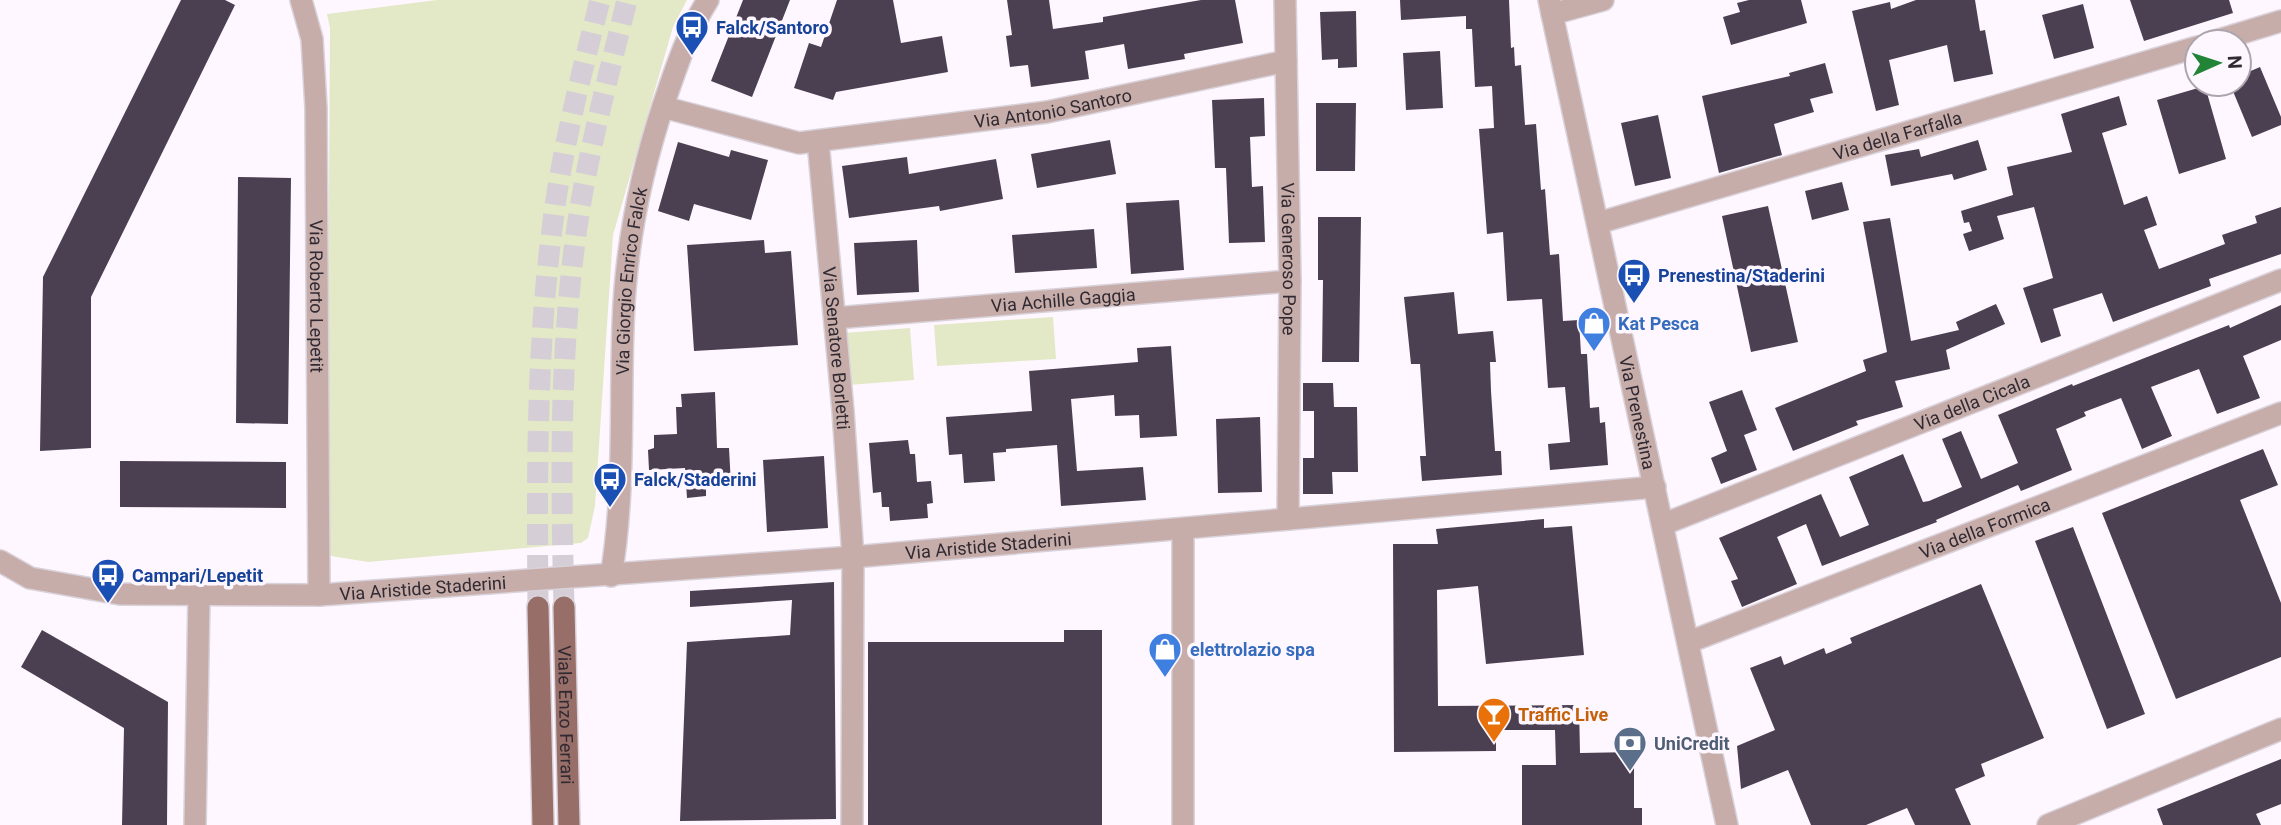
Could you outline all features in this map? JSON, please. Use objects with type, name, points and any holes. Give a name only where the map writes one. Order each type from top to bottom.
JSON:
[{"type":"main road","name":"Viale Enzo Ferrari","points":[[538,607],[543,825]]},
{"type":"main road","name":"Viale Enzo Ferrari","points":[[564,607],[569,825]]},
{"type":"street","name":"Via Roberto Lepetit","points":[[301,0],[313,39],[316,108],[318,222],[315,362],[319,595]]},
{"type":"street","name":"Via Giorgio Enrico Falck","points":[[611,576],[619,509],[622,325],[639,196],[663,107],[692,31],[708,0]]},
{"type":"street","name":"Via Generoso Pope","points":[[1285,0],[1290,281],[1288,519]]},
{"type":"street","points":[[1550,7],[1603,0]]},
{"type":"street","name":"Via Prenestina","points":[[1550,7],[1727,825]]},
{"type":"street","points":[[2253,30],[2281,21]]},
{"type":"street","name":"Via della Farfalla","points":[[1598,223],[2183,51]]},
{"type":"street","name":"Via Antonio Santoro","points":[[663,107],[799,143],[1047,112],[1286,61]]},
{"type":"street","name":"Via Senatore Borletti","points":[[818,141],[835,318],[853,557],[852,825]]},
{"type":"street","name":"Via della Cicala","points":[[1664,524],[2281,280]]},
{"type":"street","name":"Via Achille Gaggia","points":[[835,318],[1290,281]]},
{"type":"street","name":"Via della Formica","points":[[1689,642],[2281,413]]},
{"type":"street","name":"Via Aristide Staderini","points":[[0,561],[30,578],[120,594],[319,595],[853,557],[1655,487]]},
{"type":"street","points":[[1183,530],[1184,825]]},
{"type":"street","points":[[195,825],[199,596]]},
{"type":"street","points":[[2048,825],[2281,730]]},
{"type":"green space","points":[[437,0],[687,0],[673,27],[613,235],[595,506],[588,538],[581,543],[368,562],[331,556],[327,549],[330,28],[327,14]]},
{"type":"green space","points":[[1053,317],[1056,359],[937,366],[934,325]]},
{"type":"green space","points":[[910,328],[914,380],[848,385],[844,333]]},
{"type":"building","points":[[181,0],[225,0],[235,5],[91,297],[91,448],[40,451],[43,277]]},
{"type":"building","points":[[743,0],[790,0],[752,97],[711,81]]},
{"type":"building","points":[[837,0],[893,0],[901,43],[942,36],[948,72],[836,92],[833,100],[794,88],[809,43],[821,47]]},
{"type":"building","points":[[1007,0],[1049,0],[1053,29],[1103,22],[1103,17],[1201,0],[1235,0],[1243,43],[1184,54],[1185,59],[1128,69],[1124,44],[1085,51],[1089,79],[1031,87],[1028,65],[1010,67],[1006,36],[1012,35]]},
{"type":"building","points":[[1400,0],[1509,0],[1511,48],[1514,47],[1515,66],[1521,65],[1525,125],[1536,124],[1550,255],[1559,254],[1563,321],[1579,320],[1581,354],[1587,354],[1590,408],[1599,407],[1600,423],[1605,422],[1608,465],[1550,470],[1548,444],[1570,442],[1565,387],[1548,388],[1542,299],[1507,301],[1503,232],[1487,234],[1479,129],[1494,128],[1492,86],[1475,87],[1472,29],[1466,29],[1466,16],[1401,20]]},
{"type":"building","points":[[1749,0],[1801,0],[1807,23],[1731,45],[1723,17],[1740,12],[1737,3]]},
{"type":"building","points":[[1916,0],[1975,0],[1980,31],[1985,30],[1993,74],[1954,82],[1947,45],[1889,60],[1899,105],[1876,111],[1852,11],[1890,2],[1891,9]]},
{"type":"building","points":[[2130,0],[2229,0],[2233,13],[2144,41]]},
{"type":"building","points":[[2083,4],[2094,48],[2054,59],[2042,15]]},
{"type":"building","points":[[1356,11],[1357,67],[1338,68],[1338,59],[1322,60],[1320,12]]},
{"type":"building","points":[[1440,51],[1443,108],[1406,110],[1403,53]]},
{"type":"building","points":[[1825,63],[1833,93],[1810,99],[1814,112],[1774,124],[1782,155],[1719,173],[1702,96],[1790,76],[1789,73]]},
{"type":"building","points":[[2260,67],[2281,117],[2281,125],[2252,137],[2236,98],[2253,98],[2253,70]]},
{"type":"building","points":[[2183,92],[2183,98],[2208,98],[2226,159],[2179,174],[2157,100]]},
{"type":"building","points":[[2119,96],[2127,125],[2102,133],[2124,205],[2147,196],[2157,225],[2144,230],[2159,269],[2225,244],[2222,235],[2257,223],[2255,216],[2281,207],[2281,254],[2209,279],[2211,286],[2113,322],[2102,293],[2053,309],[2061,336],[2041,343],[2023,288],[2053,278],[2034,207],[1997,216],[2004,239],[1969,251],[1963,234],[1972,231],[1969,222],[1964,223],[1961,211],[2013,195],[2007,167],[2072,152],[2061,114]]},
{"type":"building","points":[[1264,98],[1265,136],[1250,137],[1252,187],[1263,186],[1265,242],[1229,243],[1226,168],[1215,168],[1212,100]]},
{"type":"building","points":[[1316,103],[1356,103],[1355,171],[1316,171]]},
{"type":"building","points":[[1658,115],[1671,178],[1635,186],[1621,123]]},
{"type":"building","points":[[1110,140],[1116,174],[1037,188],[1031,154]]},
{"type":"building","points":[[1978,140],[1987,170],[1954,180],[1952,174],[1891,186],[1885,155],[1919,149],[1921,157]]},
{"type":"building","points":[[678,142],[729,157],[731,150],[768,160],[751,220],[694,204],[689,221],[658,211]]},
{"type":"building","points":[[907,157],[909,174],[996,159],[1003,199],[940,211],[939,206],[849,218],[842,166]]},
{"type":"building","points":[[238,177],[291,178],[288,424],[236,423]]},
{"type":"building","points":[[1842,182],[1849,210],[1812,220],[1805,191]]},
{"type":"building","points":[[1179,200],[1184,270],[1131,274],[1126,203]]},
{"type":"building","points":[[1768,206],[1798,342],[1751,352],[1722,216]]},
{"type":"building","points":[[1318,217],[1361,217],[1359,362],[1322,362],[1323,280],[1318,280]]},
{"type":"building","points":[[1890,218],[1911,341],[1959,330],[1956,322],[1996,304],[2005,324],[1946,350],[1950,369],[1895,381],[1903,407],[1856,421],[1858,425],[1793,451],[1775,408],[1866,371],[1863,360],[1887,352],[1863,222]]},
{"type":"building","points":[[1094,229],[1097,268],[1015,273],[1012,235]]},
{"type":"building","points":[[764,240],[765,253],[791,251],[798,345],[694,351],[687,245]]},
{"type":"building","points":[[917,240],[919,292],[857,295],[854,243]]},
{"type":"building","points":[[1454,292],[1458,334],[1493,331],[1496,362],[1490,362],[1491,391],[1495,451],[1501,451],[1502,475],[1422,481],[1420,456],[1426,456],[1420,364],[1411,364],[1404,297]]},
{"type":"building","points":[[2281,305],[2281,340],[2243,356],[2260,398],[2217,414],[2199,369],[2151,387],[2172,436],[2142,449],[2121,398],[2084,412],[2086,416],[2056,429],[2072,470],[2021,491],[2018,485],[1936,520],[1937,522],[1822,566],[1806,524],[1777,537],[1797,584],[1742,607],[1731,581],[1738,579],[1719,538],[1821,494],[1840,537],[1869,525],[1849,477],[1903,454],[1923,502],[1929,501],[1962,487],[1942,439],[1961,431],[1981,479],[2018,463],[1998,415],[2229,325],[2230,328]]},
{"type":"building","points":[[1171,346],[1177,436],[1140,438],[1139,415],[1115,416],[1114,395],[1071,399],[1077,471],[1143,467],[1146,500],[1061,506],[1057,445],[1006,449],[1006,452],[993,453],[995,481],[964,483],[962,454],[949,455],[946,417],[1032,411],[1029,371],[1138,362],[1137,348]]},
{"type":"building","points":[[1303,383],[1333,383],[1334,407],[1357,407],[1358,472],[1332,472],[1333,494],[1303,494],[1303,458],[1314,458],[1314,411],[1303,411]]},
{"type":"building","points":[[1742,390],[1757,430],[1744,435],[1757,470],[1721,484],[1711,458],[1727,451],[1709,402]]},
{"type":"building","points":[[715,392],[717,448],[729,448],[731,485],[706,486],[706,496],[687,498],[685,468],[649,470],[648,450],[654,448],[654,435],[677,434],[676,407],[682,407],[681,394]]},
{"type":"building","points":[[1260,417],[1262,492],[1218,493],[1216,419]]},
{"type":"building","points":[[908,440],[910,454],[915,454],[917,482],[931,481],[933,503],[927,504],[928,518],[890,521],[889,507],[882,507],[881,492],[873,493],[869,443]]},
{"type":"building","points":[[2263,449],[2278,485],[2240,500],[2281,603],[2281,657],[2176,699],[2102,513]]},
{"type":"building","points":[[824,456],[828,528],[767,532],[763,460]]},
{"type":"building","points":[[120,461],[286,462],[286,508],[120,507]]},
{"type":"building","points":[[1544,519],[1544,528],[1572,526],[1584,655],[1486,664],[1478,586],[1437,590],[1438,706],[1579,705],[1580,753],[1634,752],[1634,808],[1642,808],[1642,825],[1522,825],[1522,765],[1556,765],[1555,730],[1496,730],[1496,751],[1394,752],[1393,544],[1438,544],[1436,529]]},
{"type":"building","points":[[2073,527],[2145,714],[2107,729],[2035,541]]},
{"type":"building","points":[[834,582],[836,819],[680,821],[687,642],[790,635],[792,600],[690,607],[690,591]]},
{"type":"building","points":[[1981,584],[2044,738],[1981,764],[1985,776],[1955,789],[1971,825],[1915,825],[1907,808],[1866,825],[1811,825],[1788,770],[1741,789],[1737,746],[1775,730],[1750,668],[1781,656],[1784,665],[1824,648],[1826,654],[1852,643],[1850,638]]},
{"type":"building","points":[[42,630],[168,702],[167,825],[122,825],[124,728],[21,667]]},
{"type":"building","points":[[1064,630],[1102,630],[1102,825],[868,825],[868,642],[1064,642]]},
{"type":"building","points":[[2281,759],[2281,804],[2256,814],[2261,825],[2163,825],[2157,809]]},
{"type":"tunnel","points":[[538,607],[539,418],[547,276],[566,143],[600,0]]},
{"type":"tunnel","points":[[564,607],[562,421],[570,281],[586,175],[627,0]]},
{"type":"place","name":"Falck/Santoro","points":[[692,57]]},
{"type":"place","name":"Prenestina/Staderini","points":[[1634,305]]},
{"type":"place","name":"Kat Pesca","points":[[1594,353]]},
{"type":"place","name":"Falck/Staderini","points":[[610,509]]},
{"type":"place","name":"Campari/Lepetit","points":[[108,605]]},
{"type":"place","name":"elettrolazio spa","points":[[1165,679]]},
{"type":"place","name":"Traffic Live","points":[[1494,744]]},
{"type":"place","name":"UniCredit","points":[[1630,773]]}]
